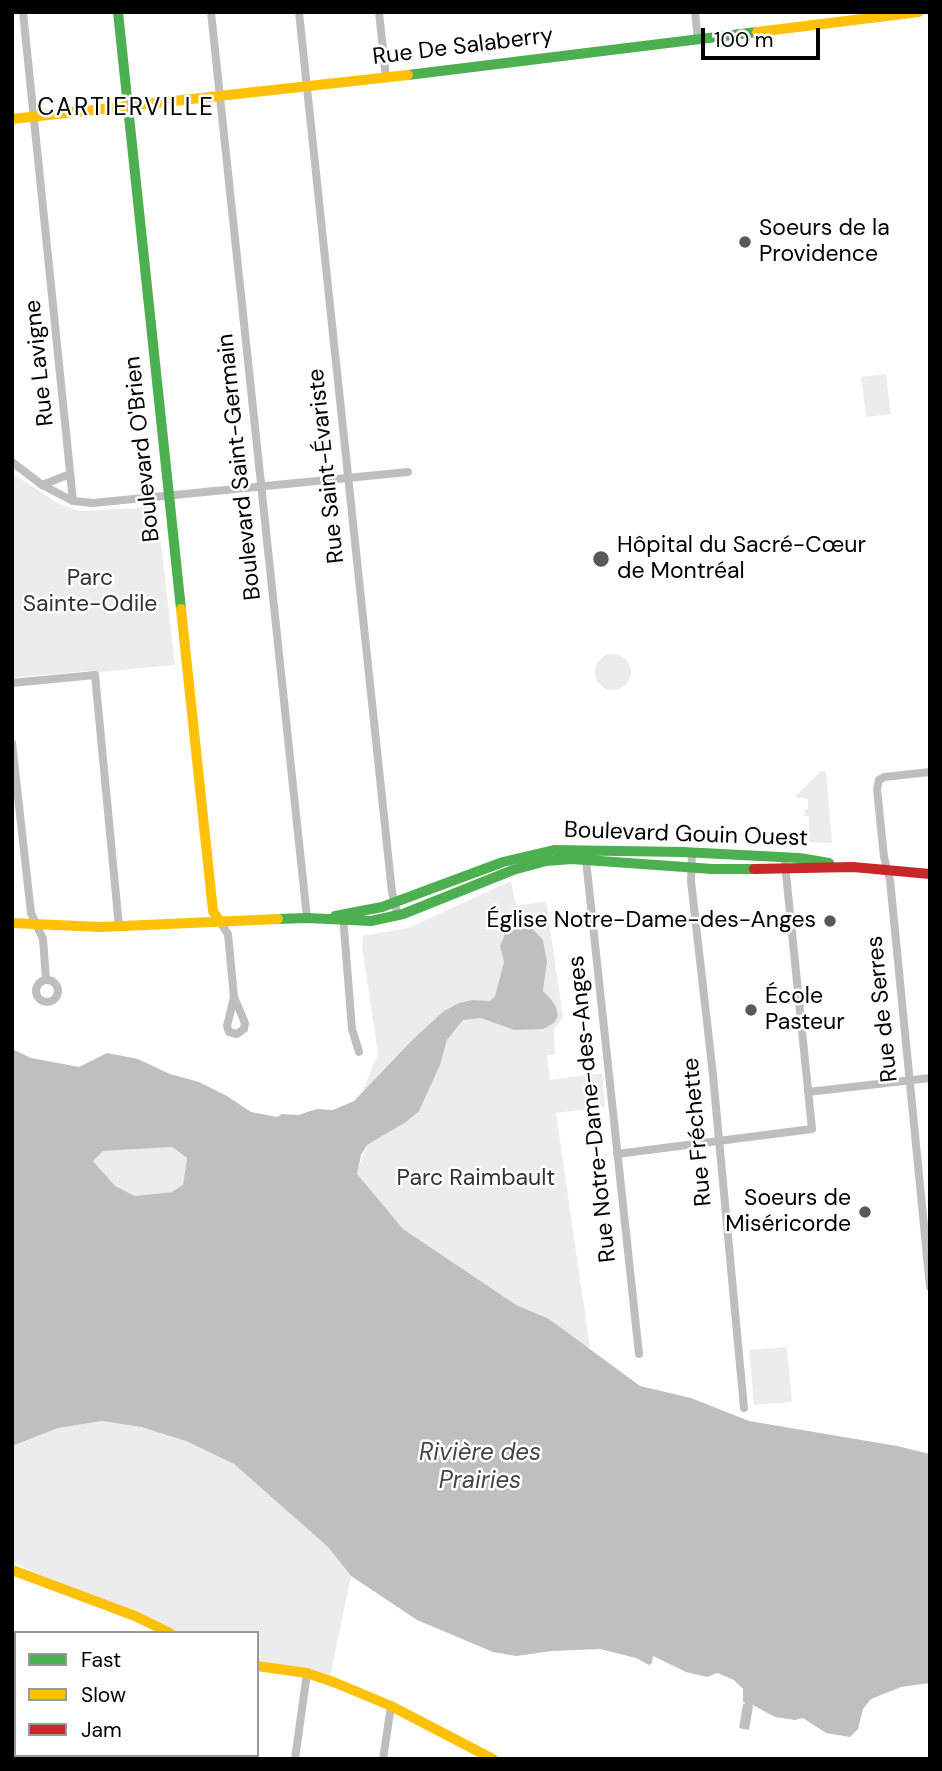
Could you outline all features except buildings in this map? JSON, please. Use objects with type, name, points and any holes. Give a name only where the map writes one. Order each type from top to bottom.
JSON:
[{"type":"street","name":"Rue Lavigne","points":[[23,12],[73,501]]},
{"type":"street","name":"Boulevard O'Brien","points":[[118,12],[213,911],[220,922]]},
{"type":"street","name":"Boulevard Saint-Germain","points":[[211,12],[260,486],[313,918]]},
{"type":"street","name":"Rue Saint-Évariste","points":[[299,12],[347,477],[398,916]]},
{"type":"street","points":[[379,12],[386,78]]},
{"type":"street","points":[[695,12],[698,40]]},
{"type":"street","name":"Rue De Salaberry","points":[[12,119],[386,78],[919,12]]},
{"type":"street","points":[[12,462],[42,485],[73,501],[93,503],[408,472]]},
{"type":"street","points":[[42,485],[70,474]]},
{"type":"street","points":[[12,683],[95,675],[119,927]]},
{"type":"street","points":[[12,743],[31,913],[43,939],[46,980]]},
{"type":"street","name":"Rue de Serres","points":[[930,772],[884,777],[878,783],[930,1287]]},
{"type":"street","name":"Boulevard Gouin Ouest","points":[[343,918],[395,903],[503,862],[534,853],[572,849],[692,853],[930,874]]},
{"type":"street","name":"Rue Fréchette","points":[[692,853],[691,867],[744,1408]]},
{"type":"street","name":"Boulevard Gouin Ouest","points":[[12,923],[119,927],[313,918],[371,921],[398,916],[513,870],[546,861],[586,860],[691,867],[784,863]]},
{"type":"street","name":"Rue Notre-Dame-des-Anges","points":[[586,860],[639,1354]]},
{"type":"street","points":[[617,1154],[812,1129],[784,863]]},
{"type":"street","points":[[343,918],[351,1020],[359,1052]]},
{"type":"street","points":[[220,922],[228,934],[234,997]]},
{"type":"street","points":[[808,1092],[930,1078]]},
{"type":"street","points":[[12,1570],[135,1616],[166,1631]]},
{"type":"street","points":[[259,1666],[307,1673],[391,1706],[486,1757]]},
{"type":"street","points":[[295,1759],[307,1673]]},
{"type":"street","points":[[383,1759],[391,1706]]},
{"type":"green space","points":[[886,374],[891,414],[866,417],[861,377]]},
{"type":"green space","name":"Parc Sainte-Odile","points":[[12,473],[56,502],[79,511],[157,507],[175,665],[98,674],[88,671],[12,678]]},
{"type":"green space","points":[[613,654],[626,659],[631,672],[626,685],[613,690],[600,685],[595,672],[600,659]]},
{"type":"green space","points":[[821,771],[826,772],[832,843],[809,842],[809,816],[804,816],[805,810],[808,809],[808,799],[795,797]]},
{"type":"green space","name":"Parc Raimbault","points":[[511,881],[516,906],[546,901],[563,1017],[554,1030],[555,1054],[547,1055],[550,1080],[602,1073],[605,1107],[556,1113],[590,1348],[547,1329],[398,1234],[356,1174],[367,1145],[406,1122],[419,1110],[440,1065],[447,1040],[463,1020],[481,1018],[514,1030],[551,999],[543,991],[547,962],[543,940],[531,927],[500,946],[504,962],[495,996],[490,1002],[473,1000],[409,1042],[362,1092],[378,1054],[362,947],[363,936],[408,928]]},
{"type":"green space","points":[[171,1147],[187,1158],[183,1186],[172,1192],[135,1196],[115,1186],[93,1161],[102,1151]]},
{"type":"green space","points":[[787,1347],[792,1402],[754,1405],[749,1350]]},
{"type":"green space","points":[[102,1421],[141,1427],[186,1441],[234,1464],[328,1547],[351,1576],[330,1677],[259,1666],[259,1631],[166,1631],[12,1562],[12,1446],[58,1428]]},
{"type":"water","name":"Rivière des Prairies","points":[[523,923],[531,927],[543,940],[547,962],[543,991],[556,1007],[558,1016],[554,1023],[543,1029],[514,1030],[481,1018],[463,1020],[447,1040],[440,1065],[419,1111],[367,1145],[361,1155],[357,1174],[403,1229],[516,1305],[549,1319],[640,1386],[691,1398],[749,1421],[930,1454],[930,1683],[901,1687],[871,1699],[863,1709],[858,1729],[850,1737],[826,1733],[803,1718],[795,1720],[775,1717],[751,1704],[753,1706],[749,1730],[739,1728],[743,1704],[746,1703],[743,1702],[743,1689],[734,1680],[717,1673],[707,1677],[686,1672],[653,1656],[649,1665],[636,1658],[600,1649],[516,1656],[493,1652],[417,1620],[351,1576],[328,1547],[234,1464],[186,1441],[141,1427],[102,1421],[58,1428],[12,1446],[12,1049],[31,1058],[79,1067],[107,1053],[138,1059],[170,1074],[199,1082],[251,1112],[277,1117],[282,1114],[298,1115],[317,1109],[333,1110],[354,1101],[410,1042],[444,1011],[459,1003],[490,1001],[495,996],[504,962],[500,946],[506,932],[514,924]],"holes":[[[172,1147],[187,1158],[183,1185],[172,1192],[135,1196],[115,1186],[93,1161],[103,1151]]]},
{"type":"traffic: fast","points":[[118,12],[181,609]]},
{"type":"traffic: fast","points":[[408,75],[757,32]]},
{"type":"traffic: fast","points":[[335,916],[382,907],[503,862],[554,850],[683,852],[799,858],[829,863]]},
{"type":"traffic: fast","points":[[278,919],[371,921],[403,914],[513,870],[546,861],[572,859],[712,869],[754,869]]},
{"type":"traffic: slow","points":[[757,32],[919,12]]},
{"type":"traffic: slow","points":[[12,119],[408,75]]},
{"type":"traffic: slow","points":[[181,609],[213,911],[220,922]]},
{"type":"traffic: slow","points":[[12,923],[101,927],[278,919]]},
{"type":"traffic: slow","points":[[12,1570],[135,1616],[166,1631]]},
{"type":"traffic: slow","points":[[259,1666],[307,1673],[336,1683],[391,1706],[493,1759]]},
{"type":"traffic: jam","points":[[754,869],[853,867],[930,874]]},
{"type":"place","name":"Soeurs de la Providence","points":[[745,242]]},
{"type":"place","name":"Hôpital du Sacré-Cœur de Montréal","points":[[601,559]]},
{"type":"place","name":"Église Notre-Dame-des-Anges","points":[[830,921]]},
{"type":"place","name":"École Pasteur","points":[[751,1010]]},
{"type":"place","name":"Soeurs de Miséricorde","points":[[865,1212]]},
{"type":"district","name":"CARTIERVILLE","points":[[126,109]]}]
